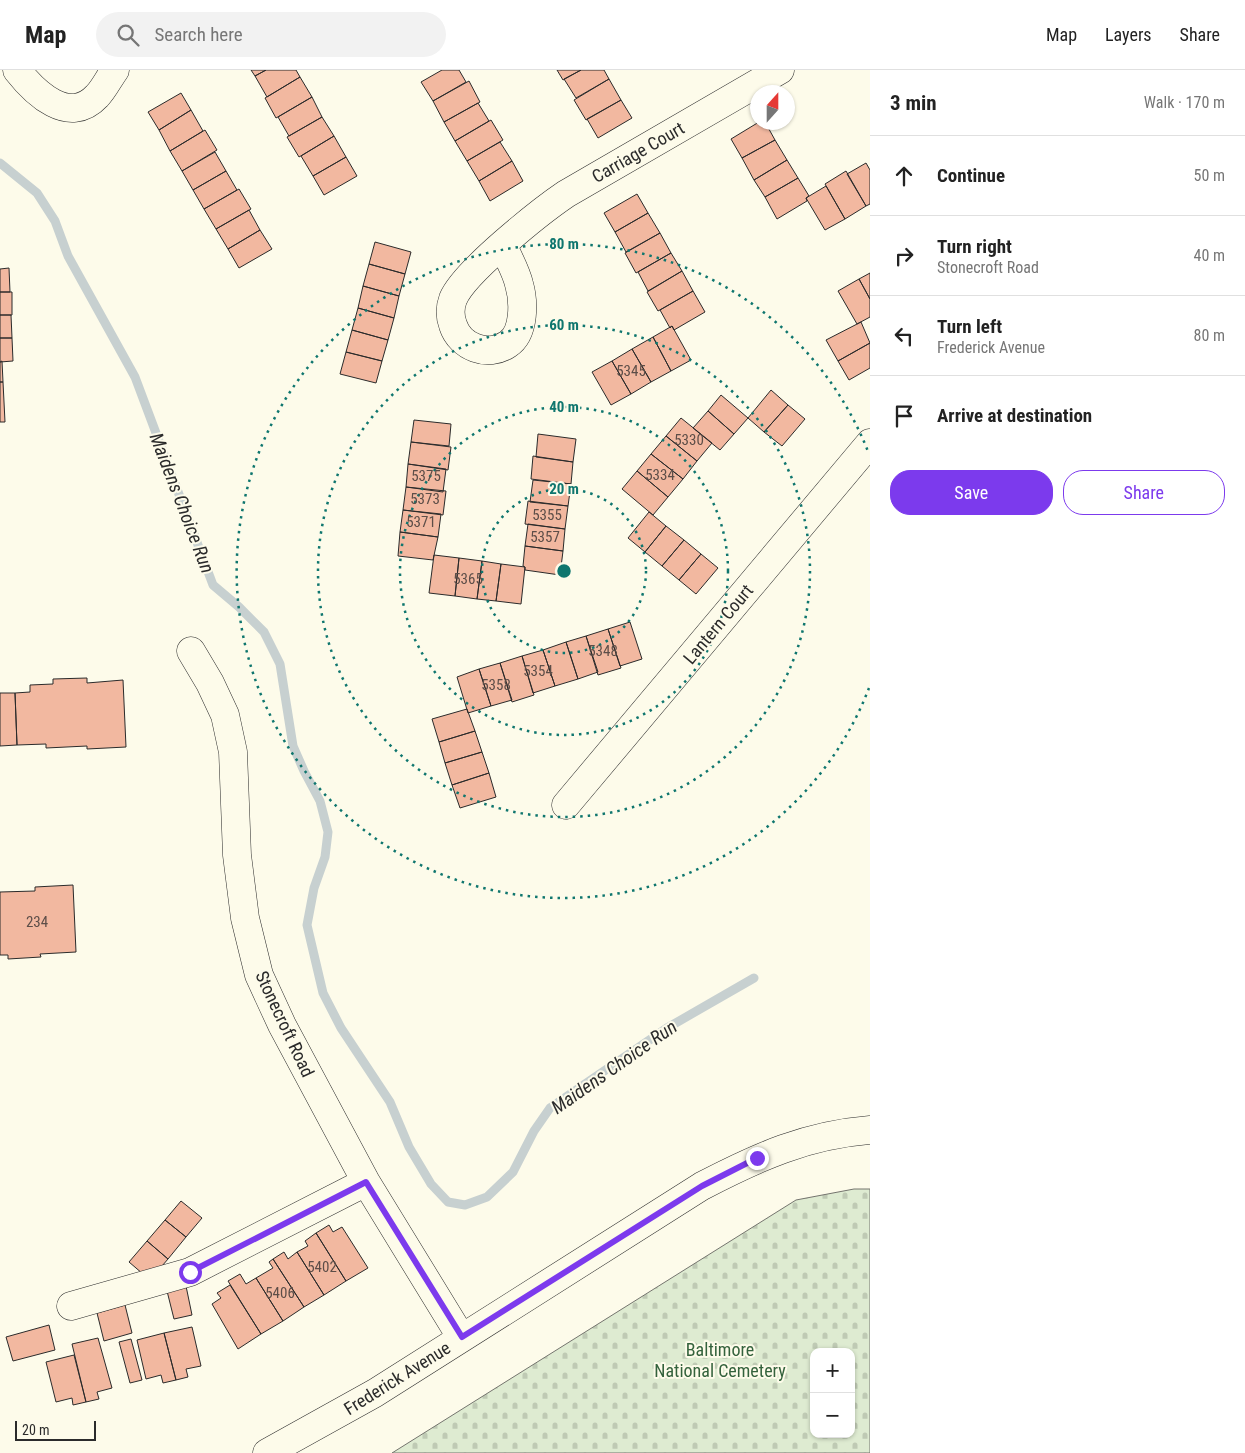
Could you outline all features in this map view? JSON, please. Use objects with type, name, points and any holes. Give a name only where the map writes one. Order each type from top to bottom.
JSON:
[{"type":"street","points":[[17,70],[30,87],[50,102],[63,108],[81,108],[97,97],[114,70]]},
{"type":"street","name":"Carriage Court","points":[[503,245],[538,213],[566,194],[780,70]]},
{"type":"street","name":"Lantern Court","points":[[566,805],[870,443]]},
{"type":"street","name":"Stonecroft Road","points":[[192,651],[224,715],[233,752],[237,855],[245,918],[259,975],[282,1025],[366,1182],[462,1337]]},
{"type":"street","name":"Frederick Avenue","points":[[268,1453],[375,1393],[702,1186],[749,1162],[802,1142],[845,1132],[870,1130]]},
{"type":"street","points":[[71,1306],[190,1272],[366,1182]]},
{"type":"green space","name":"Baltimore National Cemetery","points":[[854,1189],[870,1189],[870,1453],[392,1453],[796,1200]]},
{"type":"building","points":[[251,70],[266,70],[255,76]]},
{"type":"building","points":[[266,70],[296,70],[300,77],[267,97],[255,76]]},
{"type":"building","points":[[442,70],[459,70],[466,82],[433,101],[421,82]]},
{"type":"building","points":[[557,70],[581,70],[563,80]]},
{"type":"building","points":[[581,70],[604,70],[609,79],[576,98],[564,79]]},
{"type":"building","points":[[300,77],[312,97],[276,118],[265,98]]},
{"type":"building","points":[[609,79],[621,100],[586,120],[574,100]]},
{"type":"building","points":[[469,81],[480,102],[444,122],[433,101]]},
{"type":"building","points":[[181,93],[191,110],[159,130],[148,112]]},
{"type":"building","points":[[312,97],[322,117],[289,136],[278,117]]},
{"type":"building","points":[[621,100],[632,118],[598,138],[587,119]]},
{"type":"building","points":[[478,103],[489,121],[455,141],[444,122]]},
{"type":"building","points":[[191,110],[203,131],[170,151],[159,130]]},
{"type":"building","points":[[322,117],[334,136],[299,157],[287,137]]},
{"type":"building","points":[[491,120],[503,140],[467,161],[455,141]]},
{"type":"building","points":[[750,127],[750,130],[769,130],[775,140],[742,158],[731,139]]},
{"type":"building","points":[[205,130],[217,150],[182,171],[170,151]]},
{"type":"building","points":[[334,136],[346,157],[313,176],[301,156]]},
{"type":"building","points":[[775,140],[787,160],[754,180],[742,158]]},
{"type":"building","points":[[500,142],[512,161],[479,181],[467,161]]},
{"type":"building","points":[[215,152],[226,171],[193,190],[182,171]]},
{"type":"building","points":[[346,157],[357,176],[324,195],[313,176]]},
{"type":"building","points":[[787,160],[798,178],[765,197],[754,180]]},
{"type":"building","points":[[512,161],[523,181],[490,201],[479,181]]},
{"type":"building","points":[[866,163],[870,170],[870,204],[866,206],[847,174]]},
{"type":"building","points":[[226,171],[237,190],[204,209],[193,190]]},
{"type":"building","points":[[846,171],[866,206],[845,219],[825,184]]},
{"type":"building","points":[[798,178],[809,196],[806,198],[807,201],[777,219],[765,197]]},
{"type":"building","points":[[826,186],[845,219],[825,230],[806,198]]},
{"type":"building","points":[[239,189],[251,209],[216,229],[204,209]]},
{"type":"building","points":[[637,194],[648,213],[615,232],[604,213]]},
{"type":"building","points":[[249,210],[260,230],[228,249],[216,229]]},
{"type":"building","points":[[648,213],[660,233],[626,252],[615,232]]},
{"type":"building","points":[[260,230],[272,249],[239,268],[228,249]]},
{"type":"building","points":[[660,233],[671,253],[636,273],[625,253]]},
{"type":"building","points":[[375,242],[411,252],[405,274],[369,264]]},
{"type":"building","points":[[671,253],[682,271],[648,291],[638,272]]},
{"type":"building","points":[[369,264],[405,274],[399,296],[363,286]]},
{"type":"building","points":[[9,268],[10,292],[0,292],[0,269]]},
{"type":"building","points":[[682,271],[693,291],[658,311],[647,292]]},
{"type":"building","points":[[870,273],[870,299],[859,279]]},
{"type":"building","points":[[859,279],[870,299],[870,317],[857,324],[838,291]]},
{"type":"building","points":[[363,286],[399,296],[394,318],[358,308]]},
{"type":"building","points":[[693,291],[705,312],[674,330],[672,326],[670,328],[660,310]]},
{"type":"building","points":[[0,292],[12,292],[12,315],[0,315]]},
{"type":"building","points":[[358,308],[394,318],[388,340],[352,330]]},
{"type":"building","points":[[0,315],[11,315],[12,338],[0,338]]},
{"type":"building","points":[[861,322],[870,343],[838,361],[826,340]]},
{"type":"building","points":[[672,326],[691,360],[671,371],[653,337]]},
{"type":"building","points":[[352,330],[388,340],[382,361],[346,352]]},
{"type":"building","points":[[653,337],[671,371],[651,382],[632,349]]},
{"type":"building","points":[[0,338],[12,338],[13,361],[0,362]]},
{"type":"building","points":[[870,343],[870,368],[849,380],[838,361]]},
{"type":"building","points":[[632,349],[651,382],[631,394],[612,361]]},
{"type":"building","points":[[346,352],[382,361],[376,383],[340,374]]},
{"type":"building","points":[[2,361],[3,382],[0,382],[0,362]]},
{"type":"building","points":[[612,361],[631,394],[611,405],[592,372]]},
{"type":"building","points":[[0,382],[3,382],[5,422],[0,422]]},
{"type":"building","points":[[771,390],[788,405],[764,432],[748,418]]},
{"type":"building","points":[[721,395],[748,418],[734,434],[708,411]]},
{"type":"building","points":[[788,405],[805,419],[782,446],[764,432]]},
{"type":"building","points":[[708,411],[734,434],[720,450],[693,428]]},
{"type":"building","points":[[681,418],[712,443],[697,461],[666,436]]},
{"type":"building","points":[[414,420],[451,424],[449,446],[411,442]]},
{"type":"building","points":[[538,434],[576,439],[573,462],[536,457]]},
{"type":"building","points":[[666,436],[697,461],[683,479],[651,454]]},
{"type":"building","points":[[411,442],[451,447],[448,470],[408,464]]},
{"type":"building","points":[[651,454],[683,479],[668,497],[637,471]]},
{"type":"building","points":[[533,456],[573,462],[571,484],[531,479]]},
{"type":"building","points":[[408,464],[446,469],[443,492],[406,487]]},
{"type":"building","points":[[637,471],[668,497],[653,515],[622,489]]},
{"type":"building","points":[[533,480],[571,484],[568,506],[530,502]]},
{"type":"building","points":[[406,487],[446,491],[443,515],[403,510]]},
{"type":"building","points":[[528,501],[568,506],[565,529],[525,524]]},
{"type":"building","points":[[403,510],[441,514],[438,537],[400,532]]},
{"type":"building","points":[[649,512],[666,526],[645,552],[628,538]]},
{"type":"building","points":[[528,524],[565,529],[563,551],[525,546]]},
{"type":"building","points":[[666,526],[684,540],[662,566],[645,552]]},
{"type":"building","points":[[400,532],[438,537],[433,560],[398,556]]},
{"type":"building","points":[[684,540],[701,554],[679,580],[662,566]]},
{"type":"building","points":[[525,546],[563,551],[560,575],[525,570],[523,566]]},
{"type":"building","points":[[701,554],[718,568],[696,594],[679,580]]},
{"type":"building","points":[[434,555],[459,558],[455,596],[429,593]]},
{"type":"building","points":[[459,558],[482,561],[477,599],[455,596]]},
{"type":"building","points":[[482,561],[501,564],[496,601],[477,599]]},
{"type":"building","points":[[501,564],[525,567],[521,604],[496,601]]},
{"type":"building","points":[[630,622],[642,659],[620,666],[608,629]]},
{"type":"building","points":[[608,629],[621,668],[598,675],[586,636]]},
{"type":"building","points":[[586,636],[598,672],[578,679],[566,642]]},
{"type":"building","points":[[566,642],[578,679],[555,686],[543,650]]},
{"type":"building","points":[[543,650],[555,686],[533,693],[522,656]]},
{"type":"building","points":[[522,656],[534,695],[512,702],[500,663]]},
{"type":"building","points":[[500,663],[512,700],[491,706],[479,669]]},
{"type":"building","points":[[479,669],[491,706],[468,713],[457,677]]},
{"type":"building","points":[[87,678],[87,683],[123,680],[126,747],[87,749],[87,746],[46,748],[46,744],[17,745],[15,693],[30,692],[30,685],[53,684],[53,679]]},
{"type":"building","points":[[0,693],[15,693],[17,745],[0,746]]},
{"type":"building","points":[[467,709],[475,731],[439,742],[432,719]]},
{"type":"building","points":[[475,731],[482,752],[445,763],[439,742]]},
{"type":"building","points":[[482,752],[489,773],[452,785],[445,763]]},
{"type":"building","points":[[489,773],[496,797],[460,808],[452,785]]},
{"type":"building","points":[[73,885],[76,952],[40,954],[41,957],[8,959],[8,955],[0,955],[0,892],[35,891],[35,887]]},
{"type":"building","points":[[181,1201],[202,1218],[186,1237],[165,1220]]},
{"type":"building","points":[[165,1220],[186,1237],[168,1259],[147,1241]]},
{"type":"building","points":[[329,1225],[333,1232],[342,1227],[368,1268],[346,1281],[316,1233]]},
{"type":"building","points":[[316,1233],[346,1281],[324,1295],[297,1252],[308,1246],[305,1241]]},
{"type":"building","points":[[147,1241],[168,1259],[150,1280],[129,1262]]},
{"type":"building","points":[[284,1252],[288,1259],[297,1252],[324,1295],[304,1307],[273,1259]]},
{"type":"building","points":[[273,1259],[304,1307],[283,1321],[256,1278],[273,1268],[269,1262]]},
{"type":"building","points":[[240,1274],[246,1284],[256,1278],[283,1321],[261,1334],[228,1281]]},
{"type":"building","points":[[230,1285],[261,1334],[238,1349],[212,1304],[221,1298],[217,1293]]},
{"type":"building","points":[[186,1286],[192,1315],[174,1319],[167,1291]]},
{"type":"building","points":[[125,1305],[132,1333],[104,1341],[97,1313]]},
{"type":"building","points":[[49,1325],[55,1350],[13,1361],[6,1337]]},
{"type":"building","points":[[192,1327],[201,1366],[186,1369],[188,1377],[176,1380],[164,1333]]},
{"type":"building","points":[[164,1333],[176,1380],[163,1383],[161,1375],[146,1379],[137,1340]]},
{"type":"building","points":[[98,1338],[112,1388],[97,1392],[99,1399],[86,1402],[72,1344]]},
{"type":"building","points":[[131,1339],[142,1380],[130,1383],[119,1342]]},
{"type":"building","points":[[74,1355],[86,1402],[73,1405],[72,1398],[56,1402],[46,1362]]},
{"type":"waterway","name":"Maidens Choice Run","points":[[0,163],[37,193],[55,221],[68,256],[135,377],[213,585],[264,632],[280,664],[293,746],[320,801],[328,832],[325,857],[314,888],[307,925],[323,993],[341,1028],[390,1102],[409,1147],[431,1184],[448,1202],[465,1205],[487,1197],[513,1172],[534,1131],[550,1108],[667,1028],[754,978]]},
{"type":"route","points":[[190,1272],[366,1182],[462,1337],[702,1186],[757,1158]]}]
